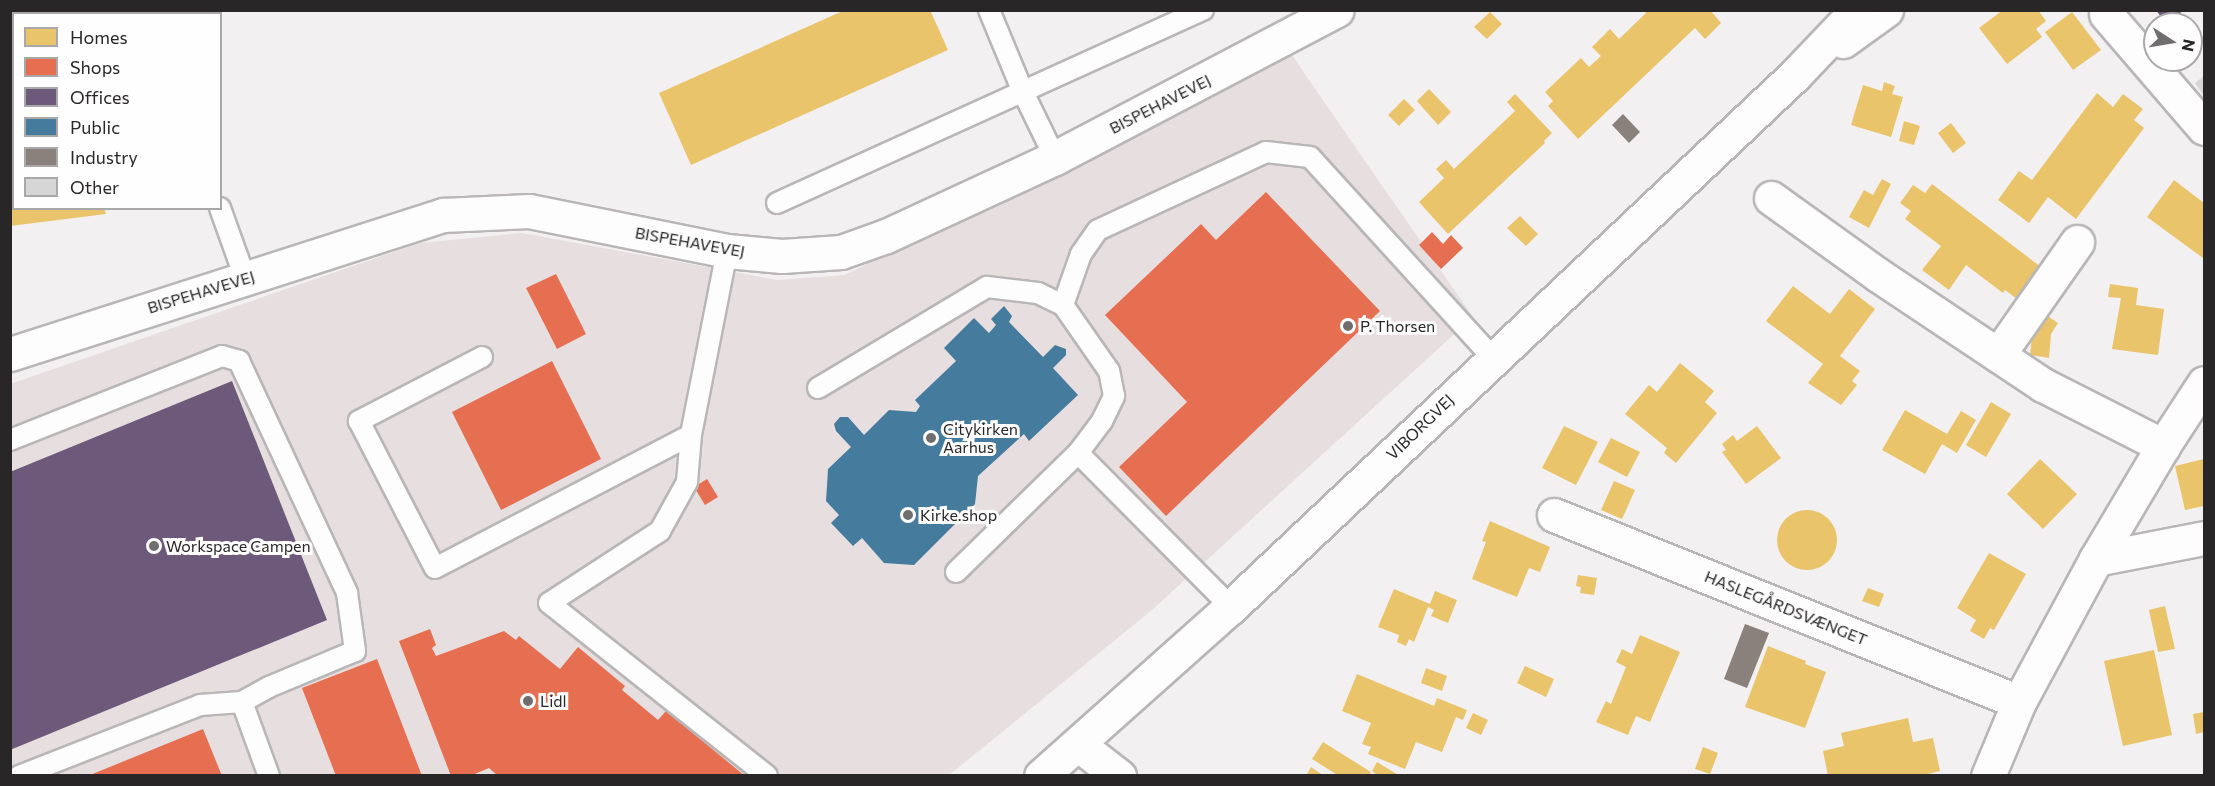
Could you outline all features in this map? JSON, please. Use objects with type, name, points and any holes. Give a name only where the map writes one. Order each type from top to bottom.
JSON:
[{"type":"street","name":"BISPEHAVEVEJ","points":[[10,354],[442,215],[529,212],[727,251],[783,256],[841,252],[886,236],[1055,158],[1337,10]]},
{"type":"street","name":"VIBORGVEJ","points":[[1041,776],[1079,745],[1232,607],[1795,75],[1857,10]]},
{"type":"street","name":"VIBORGVEJ","points":[[1795,75],[1886,10]]},
{"type":"street","points":[[2106,14],[2205,128]]},
{"type":"street","points":[[1771,198],[1878,275],[2043,385],[2163,446]]},
{"type":"street","points":[[1998,355],[2077,242]]},
{"type":"street","points":[[1988,776],[2019,702],[2096,560],[2163,446],[2205,383]]},
{"type":"street","name":"HASLEGÅRDSVÆNGET","points":[[1554,514],[2019,702]]},
{"type":"street","points":[[2096,560],[2205,538]]},
{"type":"street","points":[[1079,745],[1119,776]]},
{"type":"lane","points":[[989,10],[1023,92],[1055,158]]},
{"type":"lane","points":[[777,203],[1203,10]]},
{"type":"lane","points":[[1063,305],[1081,254],[1098,230],[1266,152],[1288,154],[1310,157],[1493,358]]},
{"type":"lane","points":[[221,210],[245,278]]},
{"type":"lane","points":[[727,251],[690,435],[687,482],[660,531],[549,603],[767,776]]},
{"type":"lane","points":[[818,388],[987,286],[1038,293],[1063,305],[1109,371],[1114,396],[1102,421],[1078,453],[956,572]]},
{"type":"lane","points":[[10,440],[222,356],[239,361],[347,593],[355,651],[269,687],[242,702],[200,705],[19,776]]},
{"type":"lane","points":[[482,357],[359,421],[435,568],[690,435]]},
{"type":"lane","points":[[1078,453],[1232,607]]},
{"type":"lane","points":[[242,702],[269,776]]},
{"type":"shaded area","points":[[1289,51],[1473,317],[1152,610],[948,776],[11,775],[10,384],[420,243],[522,233],[777,280],[845,275]]},
{"type":"building: Homes","points":[[845,10],[930,10],[948,50],[691,165],[659,93]]},
{"type":"building: Homes","points":[[1644,10],[1710,10],[1721,23],[1705,39],[1695,28],[1578,139],[1548,106],[1553,101],[1545,92],[1581,58],[1589,67],[1601,56],[1592,47],[1610,29],[1619,39],[1646,13]]},
{"type":"building: Homes","points":[[2003,10],[2038,10],[2046,21],[2036,29],[2042,37],[2007,64],[1979,28]]},
{"type":"building: Homes","points":[[1490,12],[1502,24],[1487,39],[1474,27]]},
{"type":"building: Homes","points":[[2072,12],[2101,50],[2073,70],[2045,32]]},
{"type":"building: Homes","points":[[1884,82],[1895,86],[1892,94],[1903,97],[1891,137],[1851,125],[1863,85],[1882,91]]},
{"type":"building: Homes","points":[[1429,89],[1451,112],[1438,125],[1417,101]]},
{"type":"building: Homes","points":[[2097,93],[2113,107],[2123,94],[2143,109],[2134,120],[2144,128],[2076,219],[2048,197],[2029,223],[1998,200],[2019,171],[2032,180]]},
{"type":"building: Homes","points":[[1515,94],[1552,133],[1544,141],[1545,143],[1448,234],[1419,202],[1444,178],[1436,169],[1446,160],[1454,169],[1515,111],[1507,102]]},
{"type":"building: Homes","points":[[1404,99],[1415,110],[1399,126],[1388,115]]},
{"type":"building: Homes","points":[[1904,121],[1920,126],[1914,145],[1899,141]]},
{"type":"building: Homes","points":[[1951,123],[1966,143],[1953,153],[1938,133]]},
{"type":"building: Homes","points":[[12,170],[12,210],[105,210],[106,214],[10,226],[10,171]]},
{"type":"building: Homes","points":[[1882,179],[1891,184],[1869,228],[1849,217],[1864,190],[1873,195]]},
{"type":"building: Homes","points":[[2174,180],[2204,203],[2203,258],[2147,217]]},
{"type":"building: Homes","points":[[1932,184],[2041,267],[2017,299],[2005,290],[2003,293],[1966,265],[1949,290],[1922,270],[1941,246],[1905,219],[1911,211],[1900,203],[1913,185],[1925,193]]},
{"type":"building: Homes","points":[[1520,216],[1538,234],[1526,246],[1507,228]]},
{"type":"building: Homes","points":[[2110,284],[2138,288],[2136,305],[2164,309],[2158,355],[2112,349],[2121,298],[2108,297]]},
{"type":"building: Homes","points":[[1793,286],[1830,314],[1849,289],[1875,309],[1840,356],[1860,371],[1852,381],[1857,385],[1841,405],[1808,383],[1823,364],[1766,321]]},
{"type":"building: Homes","points":[[2043,313],[2058,323],[2051,334],[2049,358],[2030,355],[2033,328]]},
{"type":"building: Homes","points":[[1680,363],[1714,391],[1705,402],[1717,413],[1676,463],[1664,453],[1667,448],[1625,414],[1649,385],[1657,392]]},
{"type":"building: Homes","points":[[1991,402],[2011,414],[1986,457],[1966,445]]},
{"type":"building: Homes","points":[[1905,410],[1947,434],[1961,411],[1976,420],[1957,453],[1942,444],[1925,474],[1882,450]]},
{"type":"building: Homes","points":[[1564,426],[1598,442],[1576,485],[1542,468]]},
{"type":"building: Homes","points":[[1757,426],[1781,458],[1746,484],[1722,452],[1726,450],[1722,444],[1733,435],[1737,441]]},
{"type":"building: Homes","points":[[1611,438],[1640,452],[1627,477],[1598,462]]},
{"type":"building: Homes","points":[[2040,459],[2077,494],[2043,529],[2007,494]]},
{"type":"building: Homes","points":[[2204,459],[2204,506],[2185,510],[2175,466]]},
{"type":"building: Homes","points":[[1614,481],[1635,490],[1622,519],[1601,510]]},
{"type":"building: Homes","points":[[1807,510],[1828,519],[1837,540],[1828,561],[1807,570],[1786,561],[1777,540],[1786,519]]},
{"type":"building: Homes","points":[[1490,521],[1550,547],[1540,572],[1529,568],[1517,597],[1472,579],[1486,542],[1482,541]]},
{"type":"building: Homes","points":[[1989,553],[2026,574],[1994,630],[1990,628],[1984,639],[1970,631],[1976,620],[1957,608]]},
{"type":"building: Homes","points":[[1578,575],[1597,578],[1594,595],[1580,593],[1581,587],[1576,586]]},
{"type":"building: Homes","points":[[1868,588],[1884,594],[1879,607],[1862,601]]},
{"type":"building: Homes","points":[[1394,589],[1430,604],[1435,591],[1457,600],[1448,623],[1431,616],[1434,610],[1428,607],[1414,642],[1409,639],[1406,646],[1397,642],[1399,635],[1378,627]]},
{"type":"building: Homes","points":[[2165,606],[2175,649],[2158,652],[2149,610]]},
{"type":"building: Homes","points":[[1640,635],[1680,652],[1650,722],[1636,716],[1628,735],[1596,722],[1606,701],[1611,704],[1626,667],[1616,662],[1622,649],[1632,654]]},
{"type":"building: Homes","points":[[1768,646],[1806,661],[1805,664],[1826,672],[1805,728],[1745,707]]},
{"type":"building: Homes","points":[[2154,650],[2172,735],[2123,746],[2104,661]]},
{"type":"building: Homes","points":[[1525,666],[1554,679],[1546,697],[1517,683]]},
{"type":"building: Homes","points":[[1426,668],[1447,676],[1442,691],[1421,683]]},
{"type":"building: Homes","points":[[1357,674],[1434,706],[1437,698],[1467,710],[1463,720],[1456,717],[1442,752],[1416,742],[1405,769],[1368,754],[1371,747],[1362,744],[1371,723],[1342,711]]},
{"type":"building: Homes","points":[[2204,712],[2204,732],[2196,734],[2193,714]]},
{"type":"building: Homes","points":[[1473,713],[1488,720],[1481,735],[1466,728]]},
{"type":"building: Homes","points":[[1908,718],[1913,742],[1933,738],[1940,771],[1920,776],[1828,776],[1823,751],[1844,746],[1841,733]]},
{"type":"building: Homes","points":[[1323,742],[1371,772],[1369,776],[1339,776],[1312,759]]},
{"type":"building: Homes","points":[[1703,747],[1718,753],[1710,774],[1695,769]]},
{"type":"building: Homes","points":[[1377,762],[1400,776],[1378,776],[1372,771]]},
{"type":"building: Homes","points":[[1311,767],[1324,776],[1306,776]]},
{"type":"building: Shops","points":[[1266,192],[1380,311],[1166,516],[1119,467],[1187,402],[1105,315],[1201,224],[1216,240]]},
{"type":"building: Shops","points":[[1432,232],[1443,244],[1451,235],[1463,248],[1441,269],[1419,245]]},
{"type":"building: Shops","points":[[556,274],[586,334],[557,349],[526,288]]},
{"type":"building: Shops","points":[[552,361],[601,459],[501,510],[452,412]]},
{"type":"building: Shops","points":[[707,479],[718,497],[705,505],[694,487]]},
{"type":"building: Shops","name":"Lidl","points":[[430,629],[436,645],[432,648],[436,656],[504,631],[516,640],[519,636],[560,669],[578,647],[625,686],[622,690],[658,720],[666,711],[745,776],[498,776],[489,768],[470,776],[451,776],[399,641]]},
{"type":"building: Shops","points":[[377,659],[422,776],[336,776],[302,688]]},
{"type":"building: Shops","points":[[203,729],[222,776],[90,776],[90,775]]},
{"type":"building: Offices","points":[[2156,10],[2184,10],[2181,12],[2157,12]]},
{"type":"building: Offices","name":"Workspace Campen","points":[[232,381],[327,620],[10,750],[10,472]]},
{"type":"building: Public","name":"Citykirken Aarhus","points":[[1004,306],[1012,316],[1009,322],[1043,357],[1055,345],[1066,349],[1066,355],[1053,368],[1078,395],[1029,441],[1024,434],[978,476],[975,504],[914,565],[884,563],[862,538],[853,546],[831,523],[839,515],[826,501],[828,469],[851,447],[836,431],[834,424],[840,417],[848,417],[864,435],[889,410],[916,412],[920,406],[915,400],[956,361],[944,348],[974,318],[989,333],[996,325],[991,319]]},
{"type":"building: Industry","points":[[1623,114],[1640,132],[1629,143],[1612,125]]},
{"type":"building: Industry","points":[[1745,624],[1769,633],[1747,688],[1724,679]]},
{"type":"building: Other","points":[[2204,76],[2204,96],[2195,83]]},
{"type":"place","name":"P. Thorsen","points":[[1348,326]]},
{"type":"place","name":"Citykirken Aarhus","points":[[931,438]]},
{"type":"place","name":"Kirke.shop","points":[[908,515]]},
{"type":"place","name":"Workspace Campen","points":[[154,546]]},
{"type":"place","name":"Lidl","points":[[528,701]]}]
